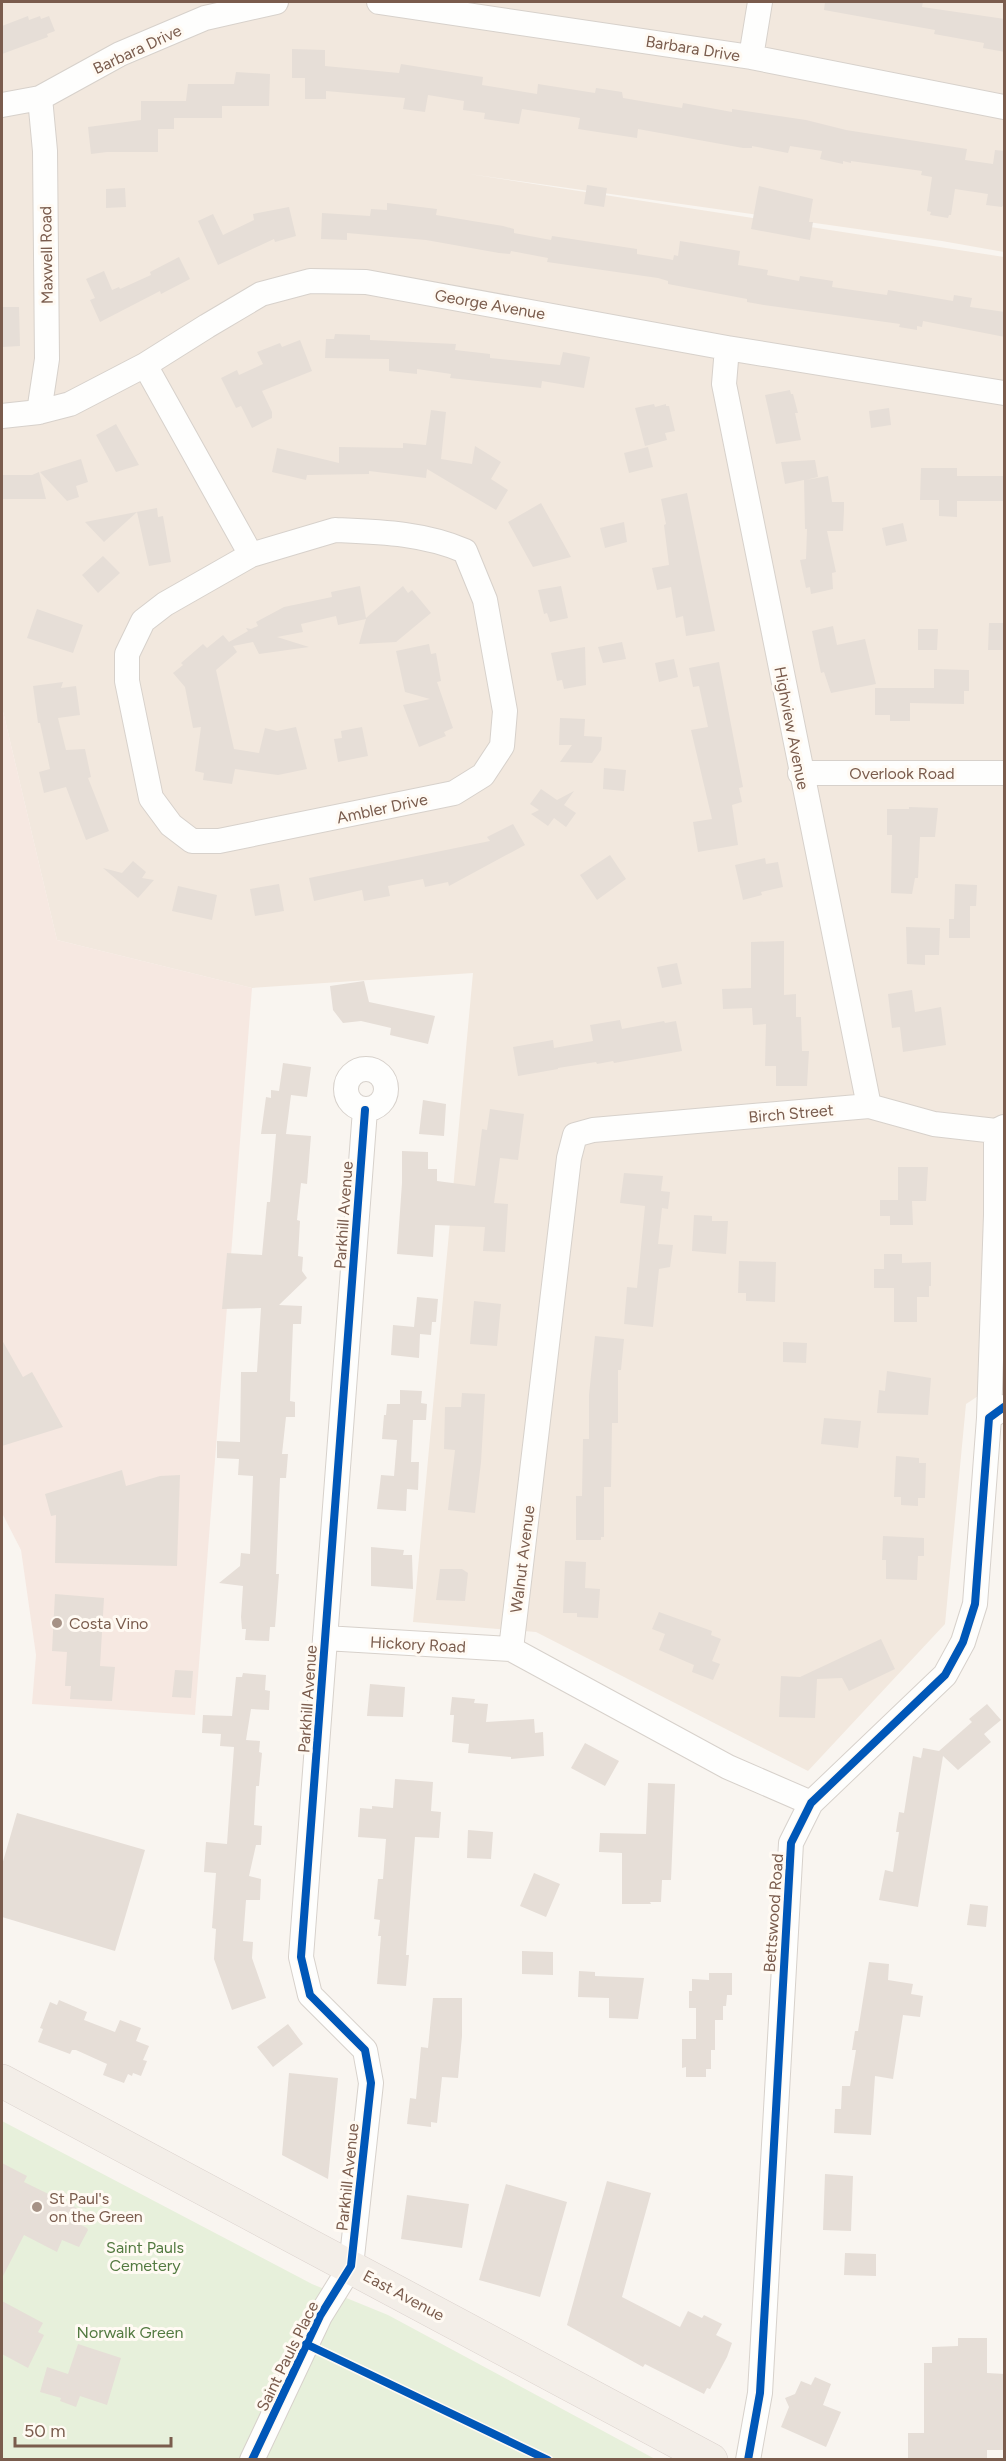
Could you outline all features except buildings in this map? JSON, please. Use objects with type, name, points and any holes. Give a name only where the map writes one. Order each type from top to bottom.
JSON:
[{"type":"main road","name":"East Avenue","points":[[2,2081],[711,2460]]},
{"type":"street","name":"Barbara Drive","points":[[2,105],[40,98],[120,54],[205,18],[276,2]]},
{"type":"street","name":"Barbara Drive","points":[[379,2],[751,57],[1005,107]]},
{"type":"street","points":[[751,57],[760,2]]},
{"type":"street","name":"Maxwell Road","points":[[39,412],[47,359],[45,151],[40,98]]},
{"type":"street","name":"George Avenue","points":[[2,416],[39,412],[70,404],[145,366],[261,294],[310,281],[366,282],[726,348],[1005,393]]},
{"type":"street","name":"Highview Avenue","points":[[726,348],[724,384],[869,1106]]},
{"type":"street","points":[[145,366],[251,555]]},
{"type":"street","name":"Ambler Drive","points":[[335,530],[397,532],[443,542],[465,551],[485,600],[505,711],[502,746],[483,775],[454,793],[219,841],[192,841],[171,825],[151,798],[127,681],[127,654],[143,621],[165,604],[251,555],[335,530]]},
{"type":"street","name":"Overlook Road","points":[[801,773],[1005,773]]},
{"type":"street","name":"Birch Street","points":[[575,1135],[593,1130],[869,1106],[933,1124],[1000,1129]]},
{"type":"street","name":"Parkhill Avenue","points":[[351,2266],[371,2083],[365,2050],[310,1995],[301,1957],[364,1110]]},
{"type":"street","name":"Bettswood Road","points":[[748,2460],[760,2393],[791,1843],[811,1803],[945,1675],[963,1642],[975,1604],[997,1412],[996,1215],[1000,1129]]},
{"type":"street","name":"Walnut Avenue","points":[[511,1649],[567,1170],[575,1135]]},
{"type":"street","name":"Hickory Road","points":[[325,1638],[511,1649]]},
{"type":"street","points":[[511,1649],[728,1767],[811,1803]]},
{"type":"street","name":"Saint Pauls Place","points":[[252,2460],[320,2316],[351,2266]]},
{"type":"shaded area","points":[[2,2],[1004,2],[1004,252],[942,241],[469,174],[1004,257],[1004,1379],[966,1404],[945,1624],[808,1771],[536,1632],[413,1622],[473,973],[252,988],[57,940],[2,707]]},
{"type":"shaded area","points":[[2,707],[57,940],[252,988],[195,1715],[32,1704],[36,1655],[21,1550],[2,1513]]},
{"type":"green space","name":"Norwalk Green","points":[[2,2121],[312,2284],[388,2315],[655,2459],[2,2459]]},
{"type":"cycle path","points":[[252,2460],[320,2316],[351,2266],[371,2083],[365,2050],[310,1995],[301,1957],[365,1110]]},
{"type":"cycle path","points":[[748,2460],[760,2393],[791,1843],[811,1803],[945,1675],[963,1642],[975,1604],[989,1418],[1004,1407]]},
{"type":"cycle path","points":[[306,2344],[548,2460]]},
{"type":"place","name":"Costa Vino","points":[[57,1623]]},
{"type":"place","name":"St Paul's on the Green","points":[[37,2207]]},
{"type":"park label","name":"Saint Pauls Cemetery","points":[[145,2256]]}]
